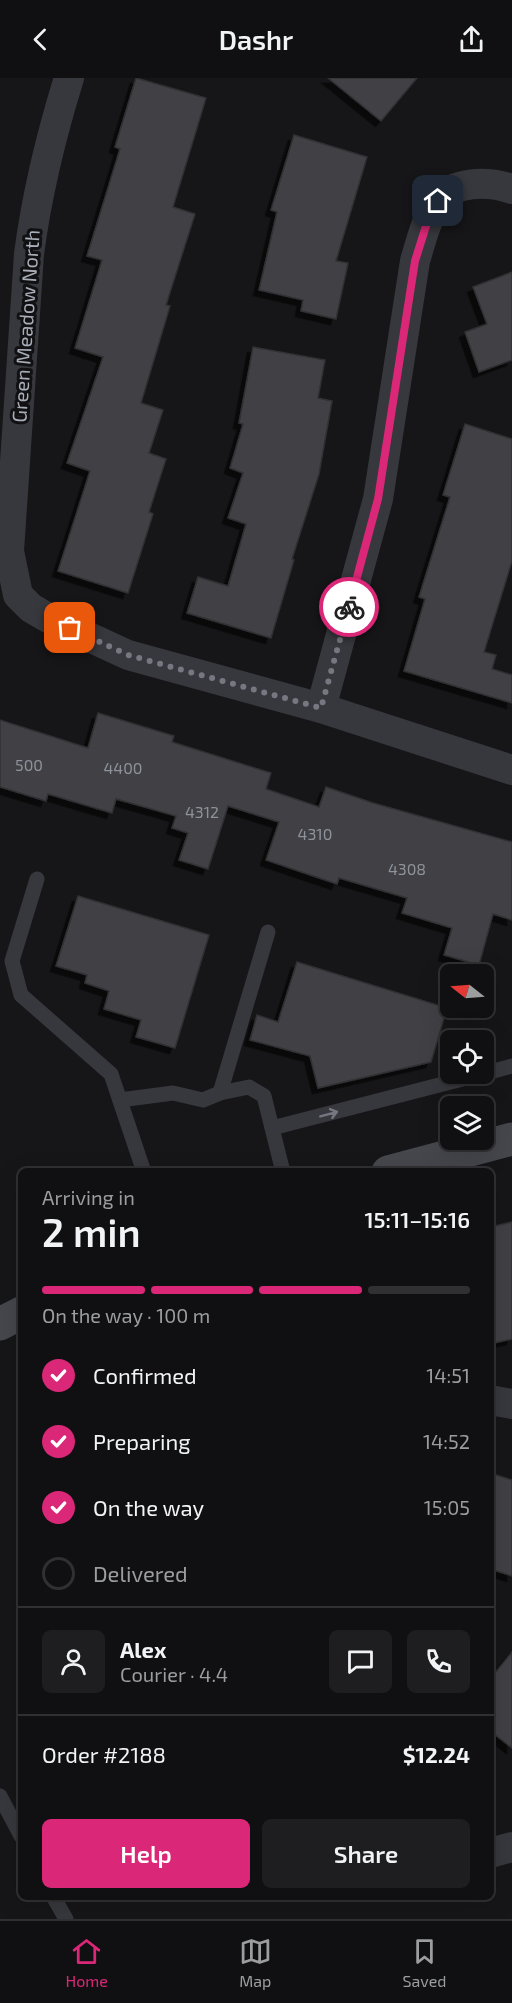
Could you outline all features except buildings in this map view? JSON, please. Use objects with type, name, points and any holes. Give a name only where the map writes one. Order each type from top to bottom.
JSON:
[{"type":"street","name":"Green Meadow North","points":[[69,78],[52,132],[35,205],[29,254],[9,551],[18,595],[31,608],[50,619],[128,655],[321,708],[512,770]]},
{"type":"street","points":[[321,708],[378,499],[415,261],[426,226],[438,201],[453,189],[474,184],[501,185],[512,189]]},
{"type":"street","points":[[403,1168],[512,1139]]},
{"type":"street","points":[[0,1324],[18,1315]]},
{"type":"street","points":[[494,1852],[512,1847]]},
{"type":"lane","points":[[37,879],[12,961],[21,995],[111,1074],[143,1168]]},
{"type":"lane","points":[[220,1093],[268,932]]},
{"type":"lane","points":[[494,1071],[512,1066]]},
{"type":"lane","points":[[272,1128],[443,1084]]},
{"type":"lane","points":[[120,1100],[173,1093],[203,1100],[220,1093],[249,1087],[264,1096],[282,1168]]},
{"type":"lane","points":[[0,1796],[18,1830]]},
{"type":"lane","points":[[55,1900],[66,1919]]},
{"type":"way so far","points":[[70,628],[128,655],[321,708],[349,607]]},
{"type":"route","points":[[349,607],[378,499],[415,261],[426,226],[438,201]]}]
